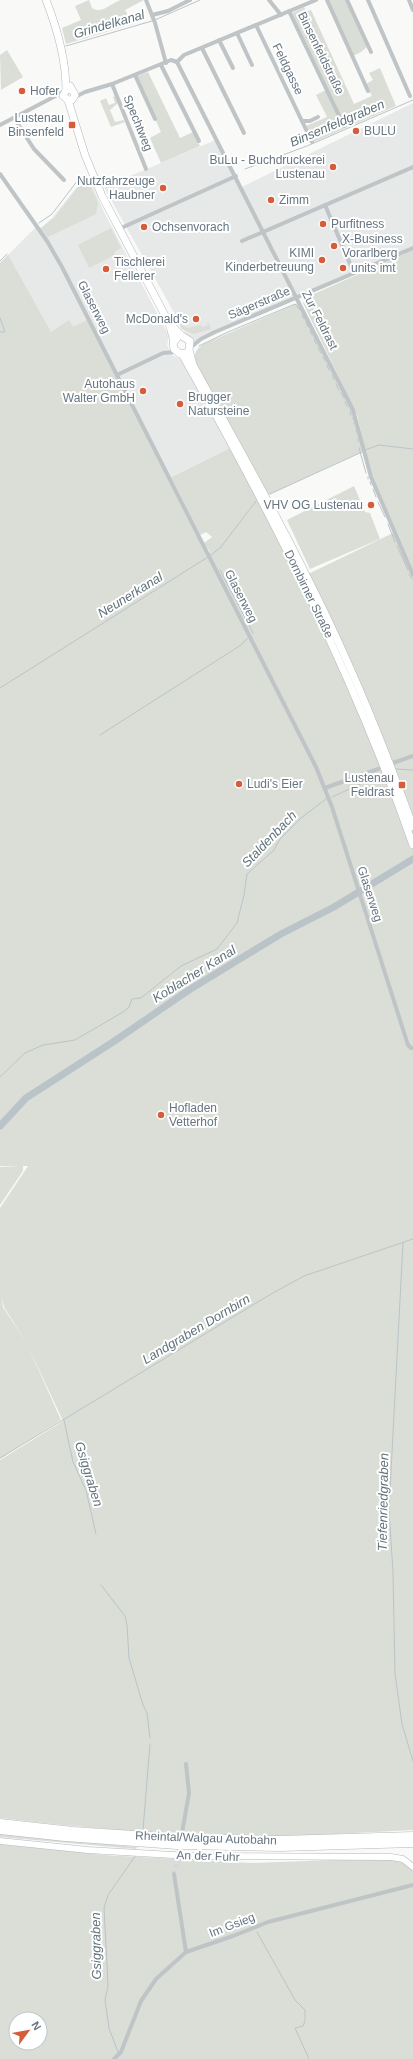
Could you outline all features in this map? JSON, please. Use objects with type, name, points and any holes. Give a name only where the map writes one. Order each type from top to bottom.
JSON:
[{"type":"highway","name":"Rheintal/Walgau Autobahn","points":[[0,1823],[181,1840],[301,1847],[413,1843]]},
{"type":"highway","name":"Rheintal/Walgau Autobahn","points":[[0,1830],[65,1837],[181,1840],[287,1840],[413,1836]]},
{"type":"main road","name":"Dornbirner Straße","points":[[46,0],[57,33],[75,121],[93,176],[118,230],[169,323],[174,343],[179,353],[274,524],[322,620],[366,721],[413,845]]},
{"type":"main road","name":"Dornbirner Straße","points":[[169,323],[185,338],[190,348],[193,365],[281,525],[326,616],[372,721],[413,826]]},
{"type":"main road","points":[[174,343],[185,338]]},
{"type":"main road","points":[[179,353],[190,348]]},
{"type":"main road","name":"An der Fuhr","points":[[0,1841],[184,1856],[294,1858],[389,1856],[402,1859],[413,1867]]},
{"type":"street","points":[[146,0],[153,16],[166,63]]},
{"type":"street","points":[[153,16],[168,11],[190,0]]},
{"type":"street","name":"Binsenfeldstraße","points":[[269,0],[281,15]]},
{"type":"street","name":"Binsenfeldstraße","points":[[0,125],[54,96],[85,92],[112,84],[174,60],[177,62],[184,55],[316,0]]},
{"type":"street","points":[[327,0],[368,91]]},
{"type":"street","points":[[347,0],[371,52]]},
{"type":"street","points":[[368,0],[410,96]]},
{"type":"street","points":[[409,0],[413,10]]},
{"type":"street","name":"Binsenfeldstraße","points":[[289,11],[344,126]]},
{"type":"street","name":"Feldgasse","points":[[256,25],[312,142]]},
{"type":"street","points":[[237,33],[252,65]]},
{"type":"street","points":[[219,40],[233,68]]},
{"type":"street","points":[[202,48],[244,133]]},
{"type":"street","name":"Zur Feldrast","points":[[177,62],[354,410],[371,477],[413,575]]},
{"type":"street","points":[[160,65],[199,141]]},
{"type":"street","points":[[135,75],[155,120]]},
{"type":"street","name":"Spechtweg","points":[[112,84],[146,169]]},
{"type":"street","points":[[302,121],[310,121],[318,117]]},
{"type":"street","points":[[14,118],[34,149],[64,180]]},
{"type":"street","points":[[242,241],[413,167]]},
{"type":"street","name":"Glaserweg","points":[[0,174],[55,255],[212,560],[313,761],[325,788],[408,1045],[410,1048],[413,1048]]},
{"type":"street","points":[[118,230],[236,176]]},
{"type":"street","points":[[326,205],[354,274]]},
{"type":"street","name":"Sägerstraße","points":[[190,348],[201,339],[413,248]]},
{"type":"street","name":"Sägerstraße","points":[[185,338],[201,339]]},
{"type":"street","points":[[163,354],[174,343]]},
{"type":"street","points":[[117,374],[163,354],[179,353]]},
{"type":"street","points":[[393,763],[413,756]]},
{"type":"street","points":[[325,788],[381,768]]},
{"type":"street","points":[[181,1840],[189,1793],[186,1764]]},
{"type":"street","points":[[174,1874],[186,1952]]},
{"type":"street","name":"Im Gsieg","points":[[114,2059],[121,2052],[141,2001],[156,1979],[186,1952],[268,1922],[413,1885]]},
{"type":"shaded area","points":[[89,0],[92,8],[99,10],[121,0],[144,0],[125,10],[133,24],[66,44],[62,28],[81,20],[75,6]]},
{"type":"shaded area","points":[[328,0],[346,0],[367,47],[361,52],[353,56]]},
{"type":"shaded area","points":[[304,7],[306,11],[311,10],[354,104],[372,96],[366,84],[373,80],[369,73],[380,68],[396,106],[314,142],[306,126],[327,117],[316,95],[328,89],[292,13]]},
{"type":"shaded area","points":[[7,50],[23,77],[1,90],[0,55]]},
{"type":"shaded area","points":[[148,72],[180,138],[193,132],[200,146],[161,163],[150,138],[161,132],[137,78],[137,76]]},
{"type":"shaded area","points":[[115,96],[118,103],[110,110],[115,122],[124,120],[125,122],[111,127],[100,101],[106,98],[109,105],[115,103],[113,97]]},
{"type":"shaded area","points":[[413,103],[413,248],[191,343],[104,187],[218,139],[242,187]]},
{"type":"shaded area","points":[[88,176],[104,212],[169,336],[167,345],[172,355],[184,361],[230,448],[168,478],[0,413],[0,263],[36,227],[41,228],[53,217],[84,178]]},
{"type":"shaded area","points":[[88,180],[98,203],[96,214],[48,237],[41,228],[54,218],[81,183]]},
{"type":"shaded area","points":[[111,228],[121,248],[114,252],[115,255],[89,268],[78,245]]},
{"type":"shaded area","points":[[413,250],[413,1830],[304,1835],[240,1836],[120,1830],[0,1818],[0,1460],[63,1421],[27,1344],[61,1420],[0,1459],[0,1208],[28,1166],[23,1166],[23,1171],[0,1205],[0,1167],[20,1166],[0,1166],[0,263],[8,255],[51,332],[69,320],[73,327],[87,320],[207,554],[210,552],[204,543],[212,537],[206,532],[200,535],[171,477],[230,448],[304,576],[393,533],[385,507],[370,470],[357,415],[303,303],[307,297]],"holes":[[[2,1297],[4,1307],[27,1344],[3,1307]]]},
{"type":"shaded area","points":[[298,303],[350,405],[363,451],[268,495],[194,362],[194,356],[198,348],[206,343]]},
{"type":"shaded area","points":[[180,320],[183,326],[188,328],[201,325],[202,327],[208,325],[208,322],[211,329],[194,334],[182,329],[178,323]]},
{"type":"shaded area","points":[[354,486],[365,512],[370,513],[380,539],[310,569],[287,520]]},
{"type":"shaded area","points":[[0,1834],[137,1847],[136,1849],[0,1837]]},
{"type":"shaded area","points":[[0,1843],[104,1855],[251,1863],[331,1860],[393,1860],[405,1863],[413,1871],[413,2059],[0,2059]]},
{"type":"waterway","name":"Grindelkanal","points":[[155,20],[200,0]]},
{"type":"waterway","name":"Grindelkanal","points":[[66,46],[152,21]]},
{"type":"waterway","name":"Binsenfeldgraben","points":[[245,169],[307,146],[413,100]]},
{"type":"waterway","points":[[39,223],[52,214],[78,180]]},
{"type":"waterway","points":[[0,261],[7,254]]},
{"type":"waterway","points":[[199,346],[228,332],[295,304],[300,310]]},
{"type":"waterway","points":[[302,315],[304,319]]},
{"type":"waterway","points":[[0,318],[5,332],[0,332]]},
{"type":"waterway","points":[[306,322],[308,327]]},
{"type":"waterway","points":[[310,331],[312,335]]},
{"type":"waterway","points":[[314,339],[316,344]]},
{"type":"waterway","points":[[318,348],[321,353]]},
{"type":"waterway","points":[[323,357],[325,361]]},
{"type":"waterway","points":[[327,365],[329,370]]},
{"type":"waterway","points":[[332,375],[334,380]]},
{"type":"waterway","points":[[336,384],[339,390]]},
{"type":"waterway","points":[[341,393],[344,398]]},
{"type":"waterway","points":[[345,402],[348,407]]},
{"type":"waterway","points":[[350,411],[351,415]]},
{"type":"waterway","name":"Neunerkanal","points":[[365,450],[379,445],[413,449]]},
{"type":"waterway","points":[[359,448],[366,473]]},
{"type":"waterway","name":"Neunerkanal","points":[[270,494],[362,452]]},
{"type":"waterway","points":[[373,489],[376,497]]},
{"type":"waterway","name":"Neunerkanal","points":[[210,556],[221,547],[256,501]]},
{"type":"waterway","points":[[378,502],[385,517]]},
{"type":"waterway","points":[[388,524],[395,542]]},
{"type":"waterway","points":[[397,546],[408,570]]},
{"type":"waterway","name":"Neunerkanal","points":[[0,688],[208,557]]},
{"type":"waterway","points":[[220,570],[253,633]]},
{"type":"waterway","points":[[409,574],[412,579]]},
{"type":"waterway","points":[[100,735],[241,645],[248,638]]},
{"type":"waterway","name":"Staldenbach","points":[[396,769],[413,770]]},
{"type":"waterway","name":"Staldenbach","points":[[332,797],[382,774]]},
{"type":"waterway","name":"Staldenbach","points":[[0,1077],[25,1053],[43,1045],[75,1040],[123,1012],[129,1007],[132,999],[141,998],[181,966],[217,949],[237,923],[244,895],[247,874],[274,850],[280,839],[301,818],[326,799]]},
{"type":"waterway","name":"Koblacher Kanal","points":[[0,1126],[26,1098],[113,1042],[189,990],[281,934],[334,907],[413,859]]},
{"type":"waterway","name":"Landgraben Dornbirn","points":[[0,1458],[271,1294],[304,1276],[413,1239]]},
{"type":"waterway","name":"Tiefenriedgraben","points":[[403,1243],[389,1510],[393,1572],[395,1674],[402,1724],[413,1761]]},
{"type":"waterway","name":"Gsiggraben","points":[[64,1420],[73,1462],[86,1490],[96,1534]]},
{"type":"waterway","name":"Gsiggraben","points":[[101,1585],[125,1616],[129,1658],[143,1705],[147,1713],[150,1738]]},
{"type":"waterway","name":"Gsiggraben","points":[[143,1830],[150,1744]]},
{"type":"waterway","name":"Gsiggraben","points":[[118,2052],[109,2028],[105,2000],[108,1986],[104,1908],[108,1895],[136,1855]]},
{"type":"waterway","points":[[257,1932],[295,2000],[305,2010],[305,2021],[303,2026],[295,2028],[309,2059]]},
{"type":"tunnel","points":[[174,1874],[180,1845]]},
{"type":"place","name":"Hofer","points":[[22,91]]},
{"type":"place","name":"Lustenau Binsenfeld","points":[[72,125]]},
{"type":"place","name":"BULU","points":[[356,131]]},
{"type":"place","name":"BuLu - Buchdruckerei Lustenau","points":[[333,167]]},
{"type":"place","name":"Nutzfahrzeuge Haubner","points":[[163,188]]},
{"type":"place","name":"Zimm","points":[[271,200]]},
{"type":"place","name":"Purfitness","points":[[323,224]]},
{"type":"place","name":"Ochsenvorach","points":[[144,227]]},
{"type":"place","name":"X-Business Vorarlberg","points":[[334,246]]},
{"type":"place","name":"KIMI Kinderbetreuung","points":[[322,260]]},
{"type":"place","name":"units imt","points":[[343,268]]},
{"type":"place","name":"Tischlerei Fellerer","points":[[106,269]]},
{"type":"place","name":"McDonald's","points":[[196,319]]},
{"type":"place","name":"Autohaus Walter GmbH","points":[[143,391]]},
{"type":"place","name":"Brugger Natursteine","points":[[180,404]]},
{"type":"place","name":"VHV OG Lustenau","points":[[371,505]]},
{"type":"place","name":"Ludi's Eier","points":[[239,784]]},
{"type":"place","name":"Lustenau Feldrast","points":[[402,785]]},
{"type":"place","name":"Hofladen Vetterhof","points":[[161,1115]]}]
